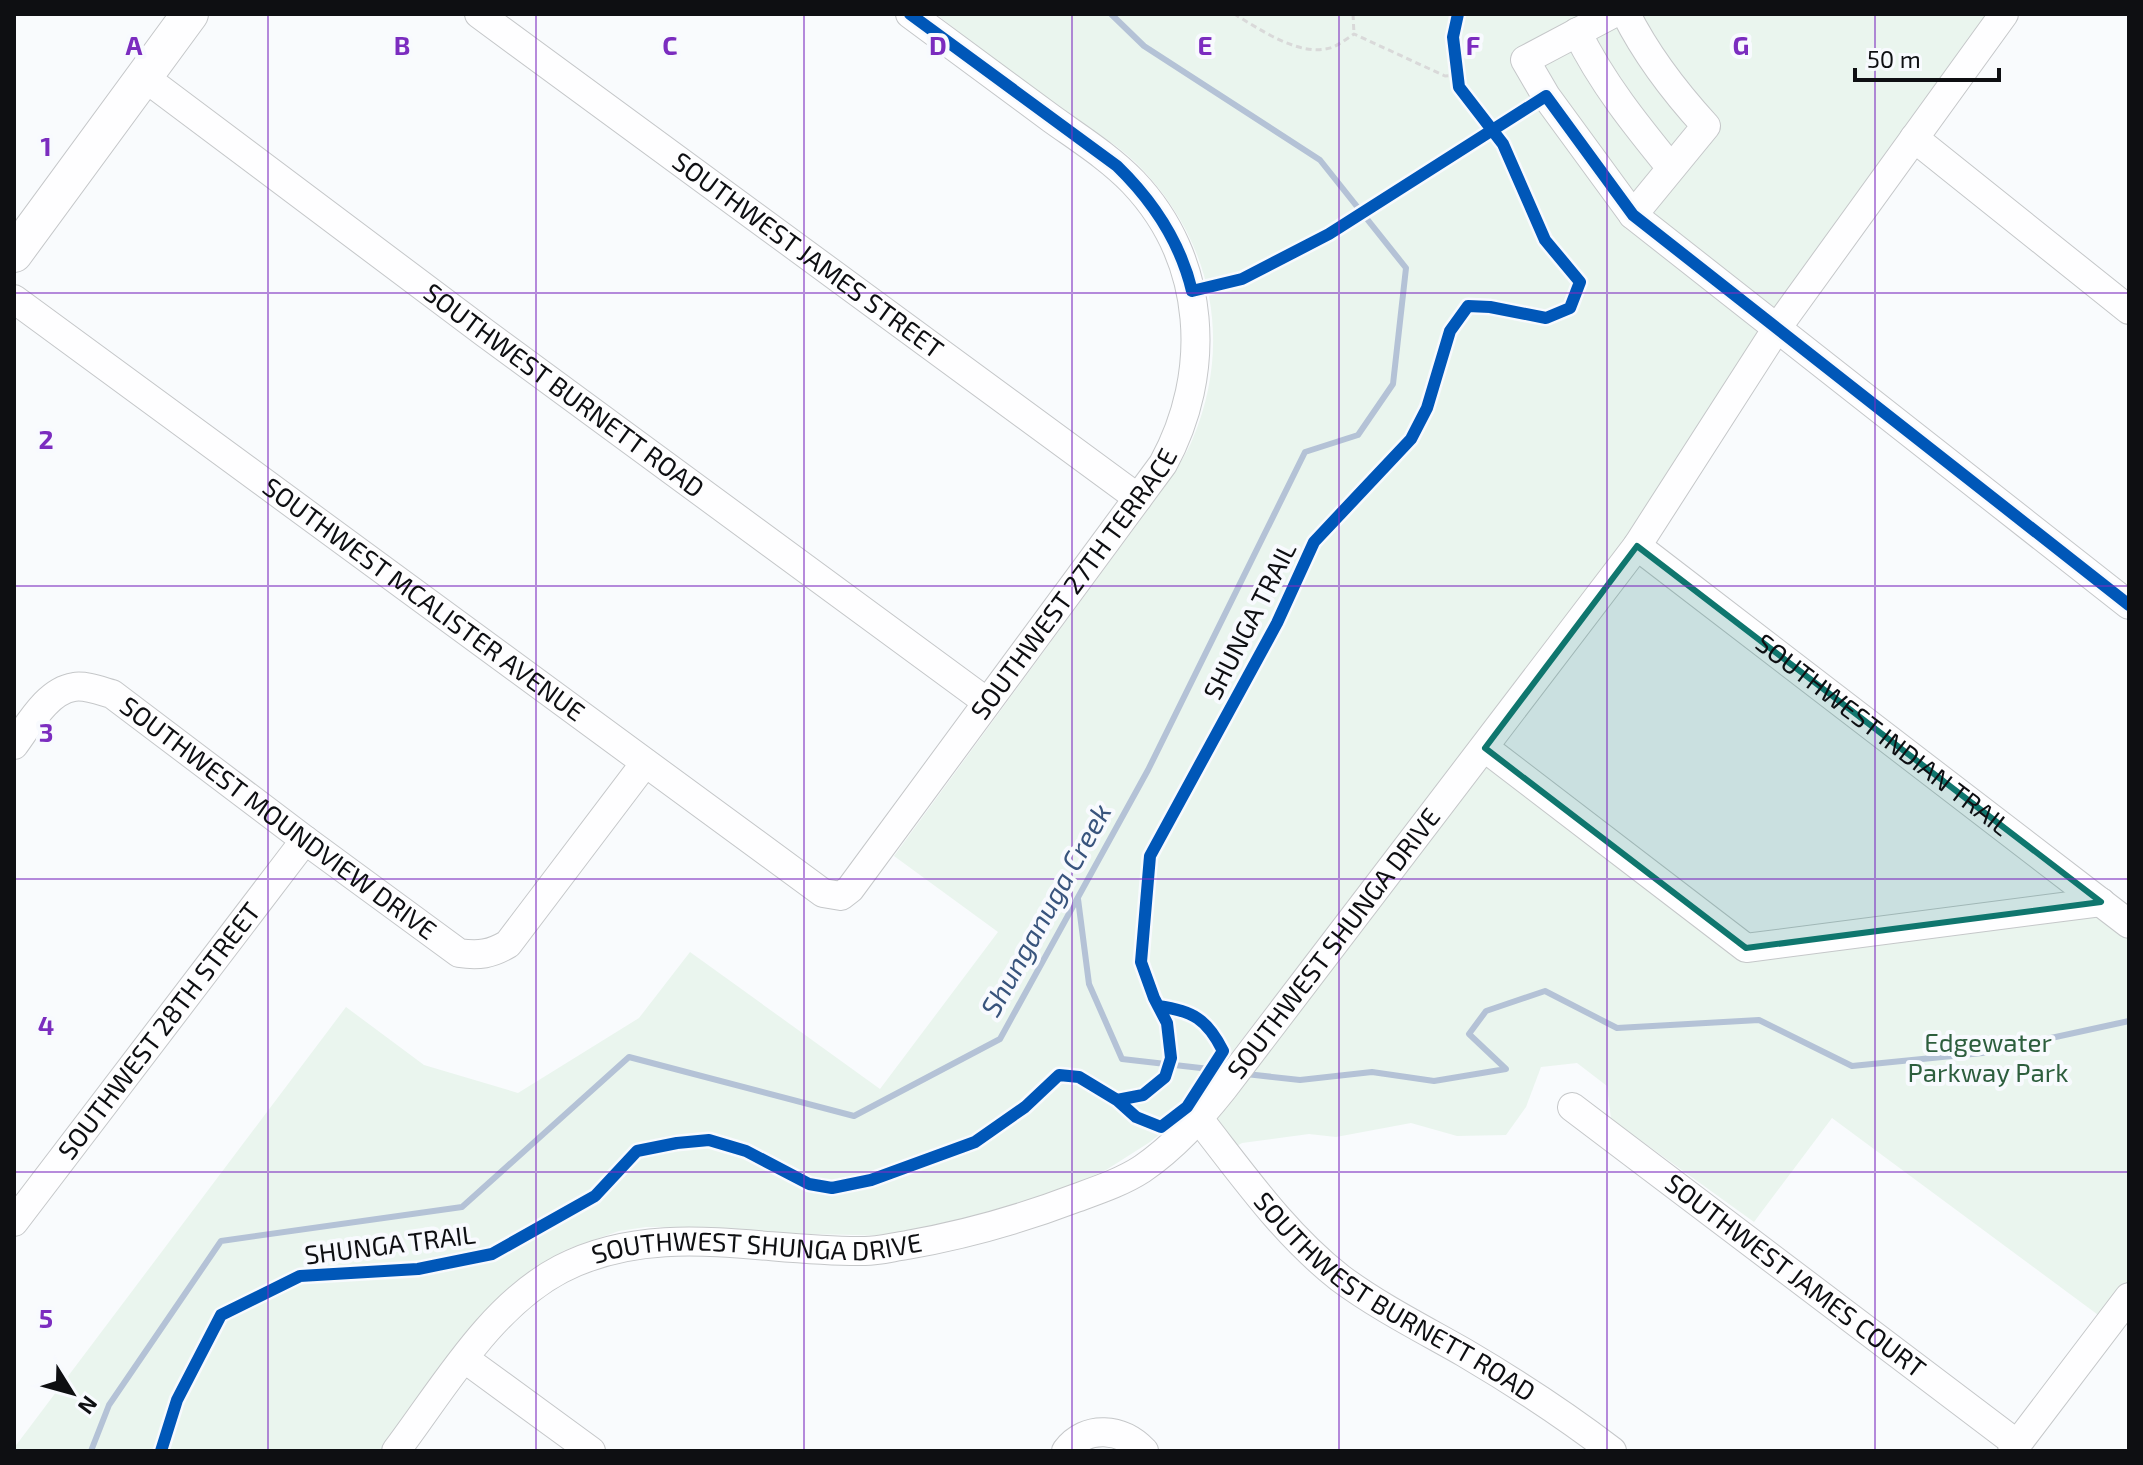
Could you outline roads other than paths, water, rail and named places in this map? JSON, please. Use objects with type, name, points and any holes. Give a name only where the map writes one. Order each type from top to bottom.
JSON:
[{"type":"main road","points":[[14,254],[190,14]]},
{"type":"street","name":"SOUTHWEST JAMES STREET","points":[[479,14],[1138,498]]},
{"type":"street","name":"SOUTHWEST 27TH TERRACE","points":[[834,897],[850,889],[1138,498],[1173,446],[1188,408],[1196,367],[1197,325],[1184,265],[1166,227],[1135,184],[1117,166],[910,14]]},
{"type":"street","points":[[1612,14],[1525,60],[1546,96],[1633,215],[2129,605]]},
{"type":"street","points":[[1626,14],[1643,49],[1706,126],[1633,215]]},
{"type":"street","name":"SOUTHWEST SHUNGA DRIVE","points":[[396,1451],[505,1310],[560,1270],[592,1255],[626,1245],[662,1240],[867,1251],[939,1238],[1039,1212],[1128,1177],[1173,1145],[1199,1119],[1637,546],[1777,328],[2004,14]]},
{"type":"street","points":[[1577,32],[1591,62],[1615,99],[1671,168]]},
{"type":"street","name":"SOUTHWEST BURNETT ROAD","points":[[144,77],[447,305],[987,702]]},
{"type":"street","points":[[1914,138],[2129,310]]},
{"type":"street","name":"SOUTHWEST MCALISTER AVENUE","points":[[14,299],[823,893],[834,897]]},
{"type":"street","name":"SOUTHWEST INDIAN TRAIL","points":[[1637,546],[2129,924]]},
{"type":"street","name":"SOUTHWEST MOUNDVIEW DRIVE","points":[[14,745],[46,703],[59,692],[75,686],[112,694],[459,953],[477,956],[493,953],[508,944],[645,763]]},
{"type":"street","points":[[1485,748],[1746,948],[2101,902]]},
{"type":"street","name":"SOUTHWEST 28TH STREET","points":[[14,1222],[305,840]]},
{"type":"street","name":"SOUTHWEST JAMES COURT","points":[[1572,1107],[2015,1448]]},
{"type":"street","name":"SOUTHWEST BURNETT ROAD","points":[[1199,1119],[1269,1210],[1341,1279],[1546,1403],[1612,1451]]},
{"type":"street","points":[[2015,1448],[2129,1297]]},
{"type":"street","points":[[465,1359],[591,1451]]},
{"type":"street","points":[[1066,1451],[1086,1435],[1108,1431],[1136,1443],[1144,1451]]},
{"type":"waterway","name":"Shunganuga Creek","points":[[91,1451],[109,1405],[221,1241],[462,1207],[629,1057],[854,1116],[1000,1039],[1148,770],[1305,452],[1358,435],[1393,384],[1406,268],[1320,160],[1144,46],[1111,14]]},
{"type":"waterway","points":[[1078,899],[1089,984],[1122,1059],[1227,1071]]},
{"type":"waterway","points":[[1246,1074],[1300,1080],[1372,1072],[1434,1081],[1506,1069],[1469,1034],[1486,1011],[1545,991],[1617,1028],[1759,1020],[1852,1066],[1982,1053],[2129,1021]]},
{"type":"park label","name":"Edgewater Parkway Park","points":[[1988,1058]]}]
